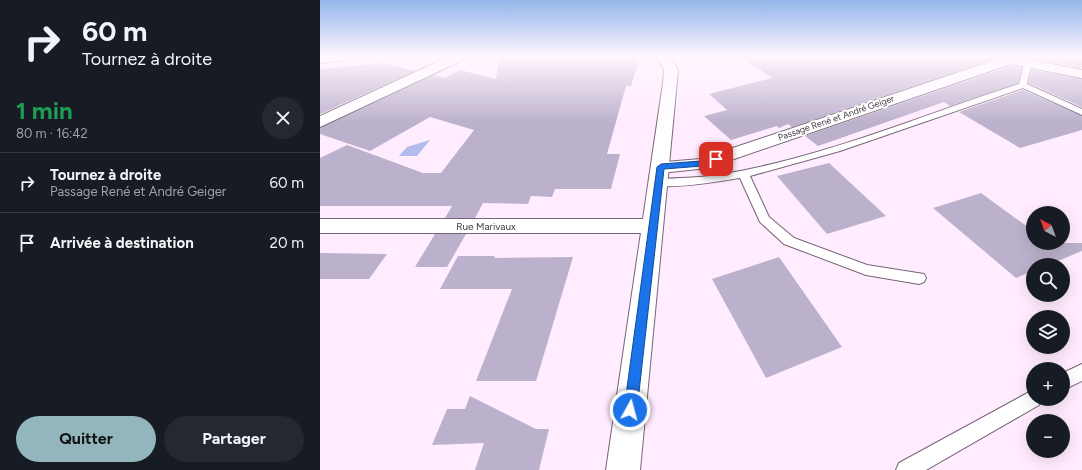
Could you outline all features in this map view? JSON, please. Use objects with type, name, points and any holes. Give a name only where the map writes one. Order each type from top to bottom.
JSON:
[{"type":"street","points":[[320,122],[412,79]]},
{"type":"street","points":[[623,470],[652,226],[660,175],[670,79]]},
{"type":"street","name":"Passage René et André Geiger","points":[[660,175],[702,164],[943,79]]},
{"type":"street","name":"Rue Marivaux","points":[[320,226],[652,226]]},
{"type":"lane","points":[[1023,85],[1024,79]]},
{"type":"lane","points":[[660,175],[720,178],[744,174],[837,150],[1023,85],[1082,112]]},
{"type":"lane","points":[[744,174],[764,219],[789,241],[866,270],[919,278]]},
{"type":"lane","points":[[1070,378],[1082,372]]},
{"type":"lane","points":[[906,470],[1026,403]]},
{"type":"water","points":[[430,140],[417,156],[399,156],[407,147]]},
{"type":"building","points":[[320,79],[397,79],[320,114]]},
{"type":"building","points":[[426,79],[633,79],[631,86],[626,86],[607,154],[620,154],[611,189],[555,189],[552,197],[531,196],[528,204],[483,203],[475,218],[445,218],[452,206],[320,206],[320,158],[347,145],[423,173],[441,173],[474,130],[430,117],[370,151],[320,134],[320,128]]},
{"type":"building","points":[[768,79],[935,79],[792,127],[788,124],[779,128],[777,126],[731,140],[704,116],[727,110],[709,94]]},
{"type":"building","points":[[973,79],[1019,79],[1018,83],[950,106],[944,102],[818,146],[805,136]]},
{"type":"building","points":[[1030,79],[1082,79],[1082,107],[1029,83]]},
{"type":"building","points":[[1023,90],[1082,116],[1082,130],[1020,148],[959,112]]},
{"type":"building","points":[[829,163],[886,216],[827,234],[777,176]]},
{"type":"building","points":[[981,193],[1026,226],[1026,250],[1070,250],[1070,243],[1082,243],[1082,251],[1065,258],[1026,258],[1026,274],[1016,278],[933,208]]},
{"type":"building","points":[[435,234],[466,234],[447,267],[415,267]]},
{"type":"building","points":[[320,253],[387,254],[369,279],[320,279]]},
{"type":"building","points":[[458,256],[495,256],[494,258],[573,257],[536,381],[476,381],[512,289],[440,289]]},
{"type":"building","points":[[779,257],[842,347],[766,378],[712,279]]},
{"type":"building","points":[[470,396],[536,429],[549,429],[539,470],[475,470],[484,443],[432,445],[447,409],[465,409]]},
{"type":"route","points":[[630,410],[652,226],[661,167],[702,164],[716,159]]}]
